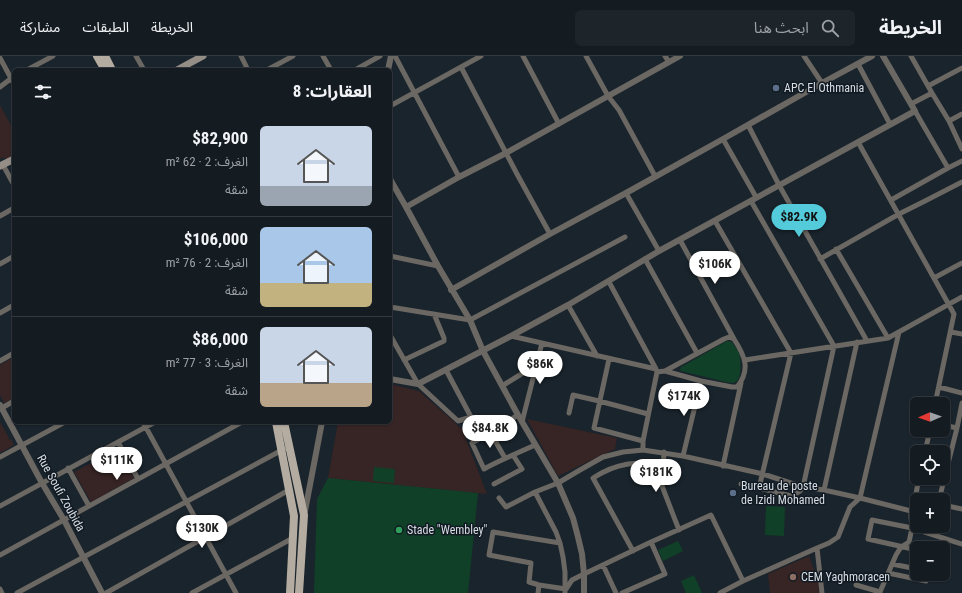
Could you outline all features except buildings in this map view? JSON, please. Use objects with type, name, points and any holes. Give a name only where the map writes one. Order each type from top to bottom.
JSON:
[{"type":"main road","points":[[97,56],[104,68]]},
{"type":"main road","points":[[105,56],[111,68]]},
{"type":"main road","points":[[181,68],[203,56]]},
{"type":"main road","points":[[1,166],[12,160]]},
{"type":"main road","points":[[277,424],[304,514],[299,593]]},
{"type":"main road","points":[[284,424],[289,490],[294,516],[294,538],[288,592]]},
{"type":"street","points":[[31,68],[53,56]]},
{"type":"street","points":[[136,56],[143,68]]},
{"type":"street","points":[[241,56],[247,68]]},
{"type":"street","points":[[271,68],[293,56]]},
{"type":"street","points":[[323,56],[330,68]]},
{"type":"street","points":[[359,68],[380,56]]},
{"type":"street","points":[[388,68],[391,56]]},
{"type":"street","points":[[395,56],[459,177]]},
{"type":"street","points":[[392,105],[481,56]]},
{"type":"street","points":[[523,56],[559,124]]},
{"type":"street","points":[[586,56],[608,96],[619,110],[655,176]]},
{"type":"street","points":[[665,56],[669,62]]},
{"type":"street","points":[[406,207],[680,56]]},
{"type":"street","points":[[804,56],[822,83]]},
{"type":"street","points":[[452,290],[550,234],[872,56]]},
{"type":"street","points":[[883,56],[948,168]]},
{"type":"street","points":[[911,56],[949,121],[962,149]]},
{"type":"street","points":[[0,58],[12,78],[0,87]]},
{"type":"street","points":[[858,64],[890,124]]},
{"type":"street","points":[[461,67],[550,234]]},
{"type":"street","points":[[928,86],[962,68]]},
{"type":"street","points":[[911,104],[932,93]]},
{"type":"street","points":[[392,379],[418,384],[446,370],[568,305],[659,251],[915,111]]},
{"type":"street","points":[[949,121],[962,114]]},
{"type":"street","points":[[748,125],[779,185],[867,341]]},
{"type":"street","points":[[723,139],[834,346],[803,487],[800,491],[791,496],[741,484]]},
{"type":"street","points":[[858,142],[954,314],[937,397]]},
{"type":"street","points":[[891,200],[962,161]]},
{"type":"street","points":[[1,166],[12,182]]},
{"type":"street","points":[[820,259],[899,214],[962,182]]},
{"type":"street","points":[[392,183],[470,320],[483,351],[518,415],[558,483],[575,524],[582,554],[584,593]]},
{"type":"street","points":[[626,193],[659,251]]},
{"type":"street","points":[[0,216],[12,209]]},
{"type":"street","points":[[715,221],[791,353],[759,488]]},
{"type":"street","points":[[392,307],[470,320],[625,237]]},
{"type":"street","points":[[680,240],[741,350],[745,360],[742,381],[723,466]]},
{"type":"street","points":[[836,249],[888,338]]},
{"type":"street","points":[[392,256],[438,266]]},
{"type":"street","points":[[0,264],[12,257]]},
{"type":"street","points":[[645,259],[697,354]]},
{"type":"street","points":[[934,278],[962,263]]},
{"type":"street","points":[[608,282],[656,370],[643,441],[643,450]]},
{"type":"street","points":[[745,360],[888,338],[962,297]]},
{"type":"street","points":[[568,305],[597,356]]},
{"type":"street","points":[[0,313],[12,306]]},
{"type":"street","points":[[404,360],[444,340],[434,314]]},
{"type":"street","points":[[720,593],[743,581],[829,543],[838,536],[850,507],[860,498],[899,332]]},
{"type":"street","points":[[951,332],[962,334]]},
{"type":"street","points":[[511,336],[665,371],[701,381],[732,387],[737,387],[742,381]]},
{"type":"street","points":[[392,339],[418,384],[458,421],[471,417],[446,370]]},
{"type":"street","points":[[665,371],[724,339],[734,339]]},
{"type":"street","points":[[824,490],[858,342]]},
{"type":"street","points":[[522,422],[542,343]]},
{"type":"street","points":[[0,361],[12,354]]},
{"type":"street","points":[[609,358],[594,428],[643,441]]},
{"type":"street","points":[[502,386],[536,365]]},
{"type":"street","points":[[683,456],[701,381]]},
{"type":"street","points":[[939,387],[962,393]]},
{"type":"street","points":[[569,413],[573,395],[648,414]]},
{"type":"street","points":[[1,407],[12,402]]},
{"type":"street","points":[[950,451],[957,428],[962,403]]},
{"type":"street","name":"Rue Soufi Zoubida","points":[[1,407],[84,556],[102,593]]},
{"type":"street","points":[[518,415],[472,443],[484,469],[535,445]]},
{"type":"street","points":[[0,458],[61,424]]},
{"type":"street","points":[[0,506],[118,442],[145,424],[236,593]]},
{"type":"street","points":[[0,555],[238,424]]},
{"type":"street","points":[[304,514],[322,424]]},
{"type":"street","points":[[950,426],[957,428]]},
{"type":"street","points":[[490,432],[505,458]]},
{"type":"street","points":[[118,442],[138,479]]},
{"type":"street","points":[[17,593],[285,448]]},
{"type":"street","points":[[499,498],[506,507],[535,492],[558,483],[603,457],[623,452],[643,450],[664,452],[763,474],[803,487],[824,490],[910,511]]},
{"type":"street","points":[[664,452],[662,486],[679,530]]},
{"type":"street","points":[[494,484],[522,469],[513,455]]},
{"type":"street","points":[[633,551],[593,478],[614,467],[628,464],[663,464]]},
{"type":"street","points":[[68,468],[89,506]]},
{"type":"street","points":[[106,593],[289,490]]},
{"type":"street","points":[[535,492],[556,532],[560,543],[563,557],[566,591]]},
{"type":"street","points":[[950,506],[962,509]]},
{"type":"street","points":[[566,591],[572,580],[650,542],[711,515],[743,581]]},
{"type":"street","points":[[910,528],[872,520],[868,539],[910,549]]},
{"type":"street","points":[[560,543],[493,532],[489,555],[531,563],[529,582],[566,591]]},
{"type":"street","points":[[856,585],[880,592],[901,547],[909,542],[911,533]]},
{"type":"street","points":[[928,533],[962,544]]},
{"type":"street","points":[[192,593],[294,538]]},
{"type":"street","points":[[622,593],[664,574],[650,542]]},
{"type":"street","points":[[817,548],[822,593]]},
{"type":"street","points":[[892,564],[910,568]]},
{"type":"street","points":[[603,565],[616,593]]},
{"type":"street","points":[[888,573],[910,578]]},
{"type":"street","points":[[538,593],[539,585]]},
{"type":"street","points":[[0,589],[2,593]]},
{"type":"shaded area","points":[[0,105],[12,127],[12,156],[7,160],[3,157],[0,159]]},
{"type":"shaded area","points":[[12,358],[12,399],[4,403],[0,395],[0,365]]},
{"type":"shaded area","points":[[392,384],[419,391],[462,429],[487,494],[328,478],[338,424],[392,424]]},
{"type":"shaded area","points":[[527,419],[617,438],[615,449],[558,476]]},
{"type":"shaded area","points":[[0,422],[9,438],[8,439],[11,439],[14,445],[0,453]]},
{"type":"shaded area","points":[[118,449],[134,478],[91,502],[74,472]]},
{"type":"shaded area","name":"CEM Yaghmoracen","points":[[809,556],[818,581],[819,593],[770,593],[768,574]]},
{"type":"green space","points":[[727,341],[732,342],[740,356],[740,373],[736,382],[730,383],[681,371],[681,367]]},
{"type":"green space","points":[[374,467],[395,469],[394,483],[373,481]]},
{"type":"green space","points":[[328,478],[478,493],[468,593],[314,593],[317,499]]},
{"type":"green space","points":[[766,506],[785,507],[784,536],[765,535]]},
{"type":"green space","points":[[678,541],[683,551],[663,561],[658,550]]},
{"type":"green space","points":[[694,575],[702,593],[686,593],[681,581]]},
{"type":"place","name":"APC El Othmania","points":[[776,88]]},
{"type":"place","name":"Bureau de poste de Izidi Mohamed","points":[[733,493]]},
{"type":"place","name":"Stade \"Wembley\"","points":[[399,530]]},
{"type":"place","name":"CEM Yaghmoracen","points":[[793,577]]}]
